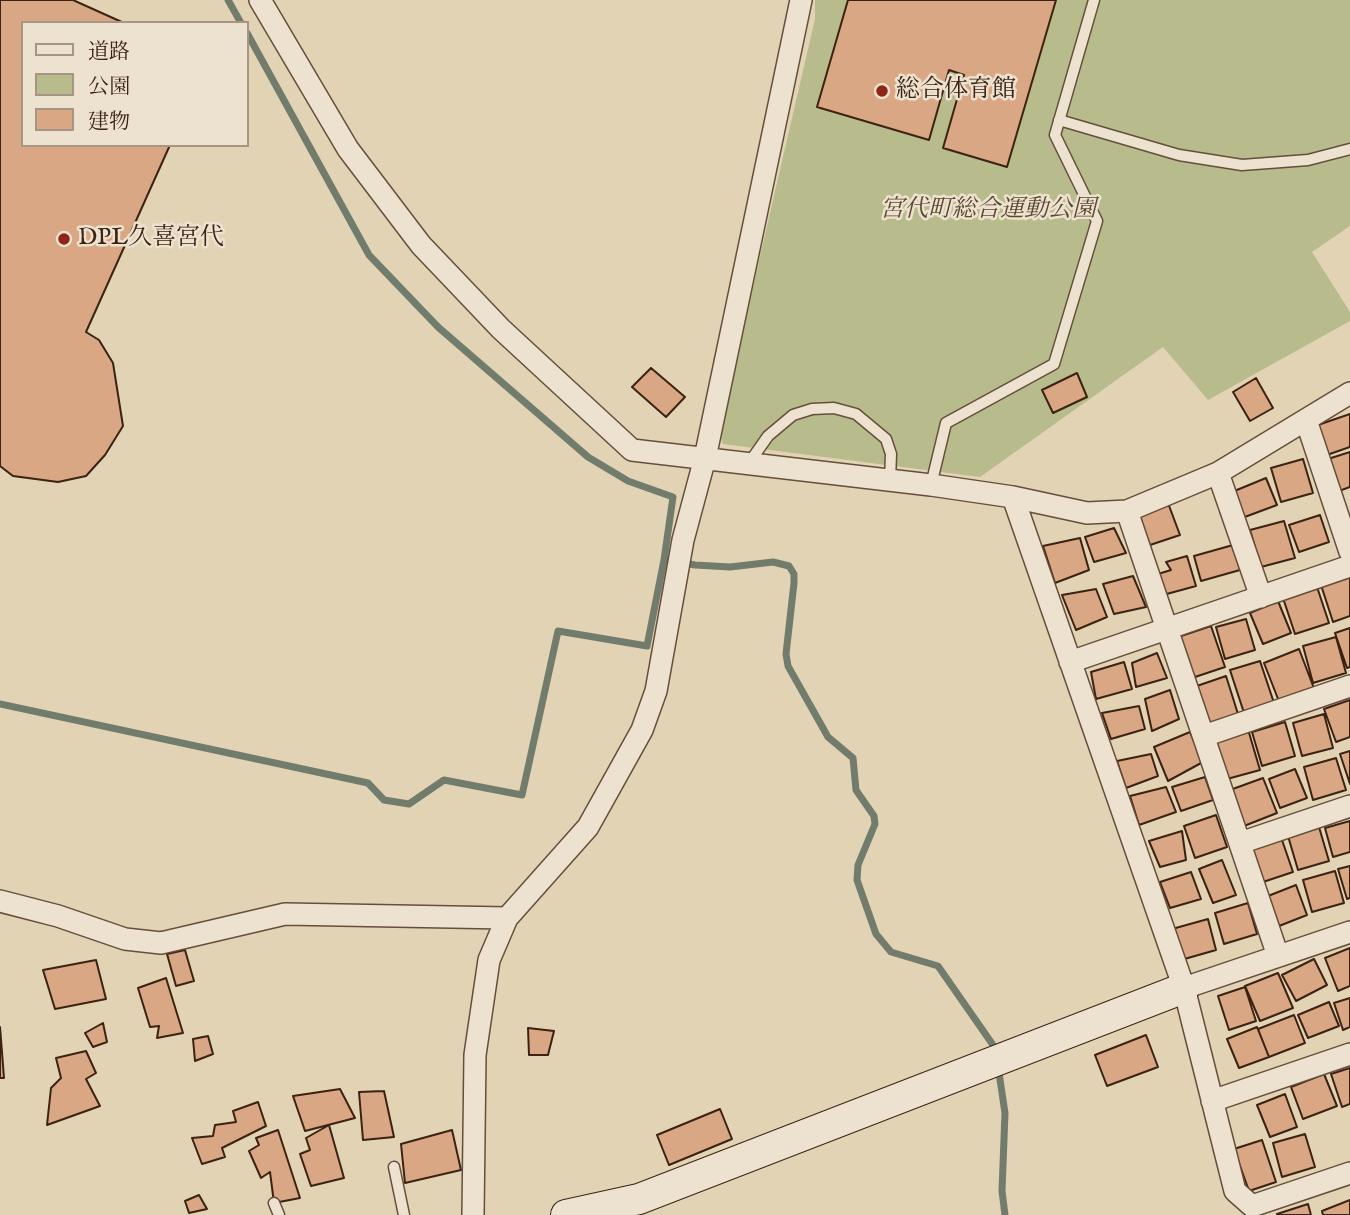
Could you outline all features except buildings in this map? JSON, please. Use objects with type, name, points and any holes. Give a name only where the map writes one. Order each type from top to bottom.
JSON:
[{"type":"street","points":[[260,0],[348,149],[421,245],[501,329],[632,450],[932,485],[1013,497],[1087,513],[1127,511],[1218,473],[1350,393]]},
{"type":"street","points":[[473,1215],[475,1055],[489,960],[506,918],[588,827],[642,730],[656,691],[683,540],[705,458],[801,0]]},
{"type":"street","points":[[1306,420],[1350,552]]},
{"type":"street","points":[[1218,473],[1261,597]]},
{"type":"street","points":[[1013,497],[1184,988],[1235,1191],[1252,1206],[1350,1173]]},
{"type":"street","points":[[1127,511],[1278,956]]},
{"type":"street","points":[[1070,662],[1350,566]]},
{"type":"street","points":[[1204,736],[1350,686]]},
{"type":"street","points":[[1240,844],[1350,806]]},
{"type":"street","points":[[0,901],[58,916],[125,939],[161,943],[285,914],[506,918]]},
{"type":"street","points":[[566,1215],[642,1207],[1184,988],[1350,932]]},
{"type":"street","points":[[1212,1101],[1350,1054]]},
{"type":"lane","points":[[932,485],[946,423],[1054,364],[1097,221],[1055,135],[1094,0]]},
{"type":"lane","points":[[1059,120],[1179,155],[1242,165],[1308,160],[1350,149]]},
{"type":"lane","points":[[749,463],[768,436],[793,415],[812,409],[834,408],[856,414],[886,439],[891,454],[890,480]]},
{"type":"lane","points":[[394,1167],[404,1215]]},
{"type":"lane","points":[[274,1203],[279,1215]]},
{"type":"green space","name":"宮代町総合運動公園","points":[[815,0],[1350,0],[1350,226],[1312,252],[1350,312],[1350,321],[1208,400],[1163,347],[980,477],[723,444],[719,433],[815,19]]},
{"type":"waterway","points":[[228,0],[240,21]]},
{"type":"waterway","points":[[248,35],[369,255],[438,327],[588,457],[628,481],[673,497],[664,560],[730,567],[773,562],[789,566],[794,574],[794,583],[786,654],[788,666],[828,737],[853,758],[856,790],[874,816],[875,824],[858,865],[857,880],[876,934],[891,952],[938,966],[993,1045],[995,1054]]},
{"type":"waterway","points":[[0,704],[368,783],[384,800],[409,804],[444,780],[522,795],[558,631],[647,646],[664,560]]},
{"type":"waterway","points":[[998,1066],[1005,1113],[1002,1191],[1005,1215]]},
{"type":"place","name":"総合体育館","points":[[882,91]]},
{"type":"place","name":"DPL久喜宮代","points":[[64,239]]}]
